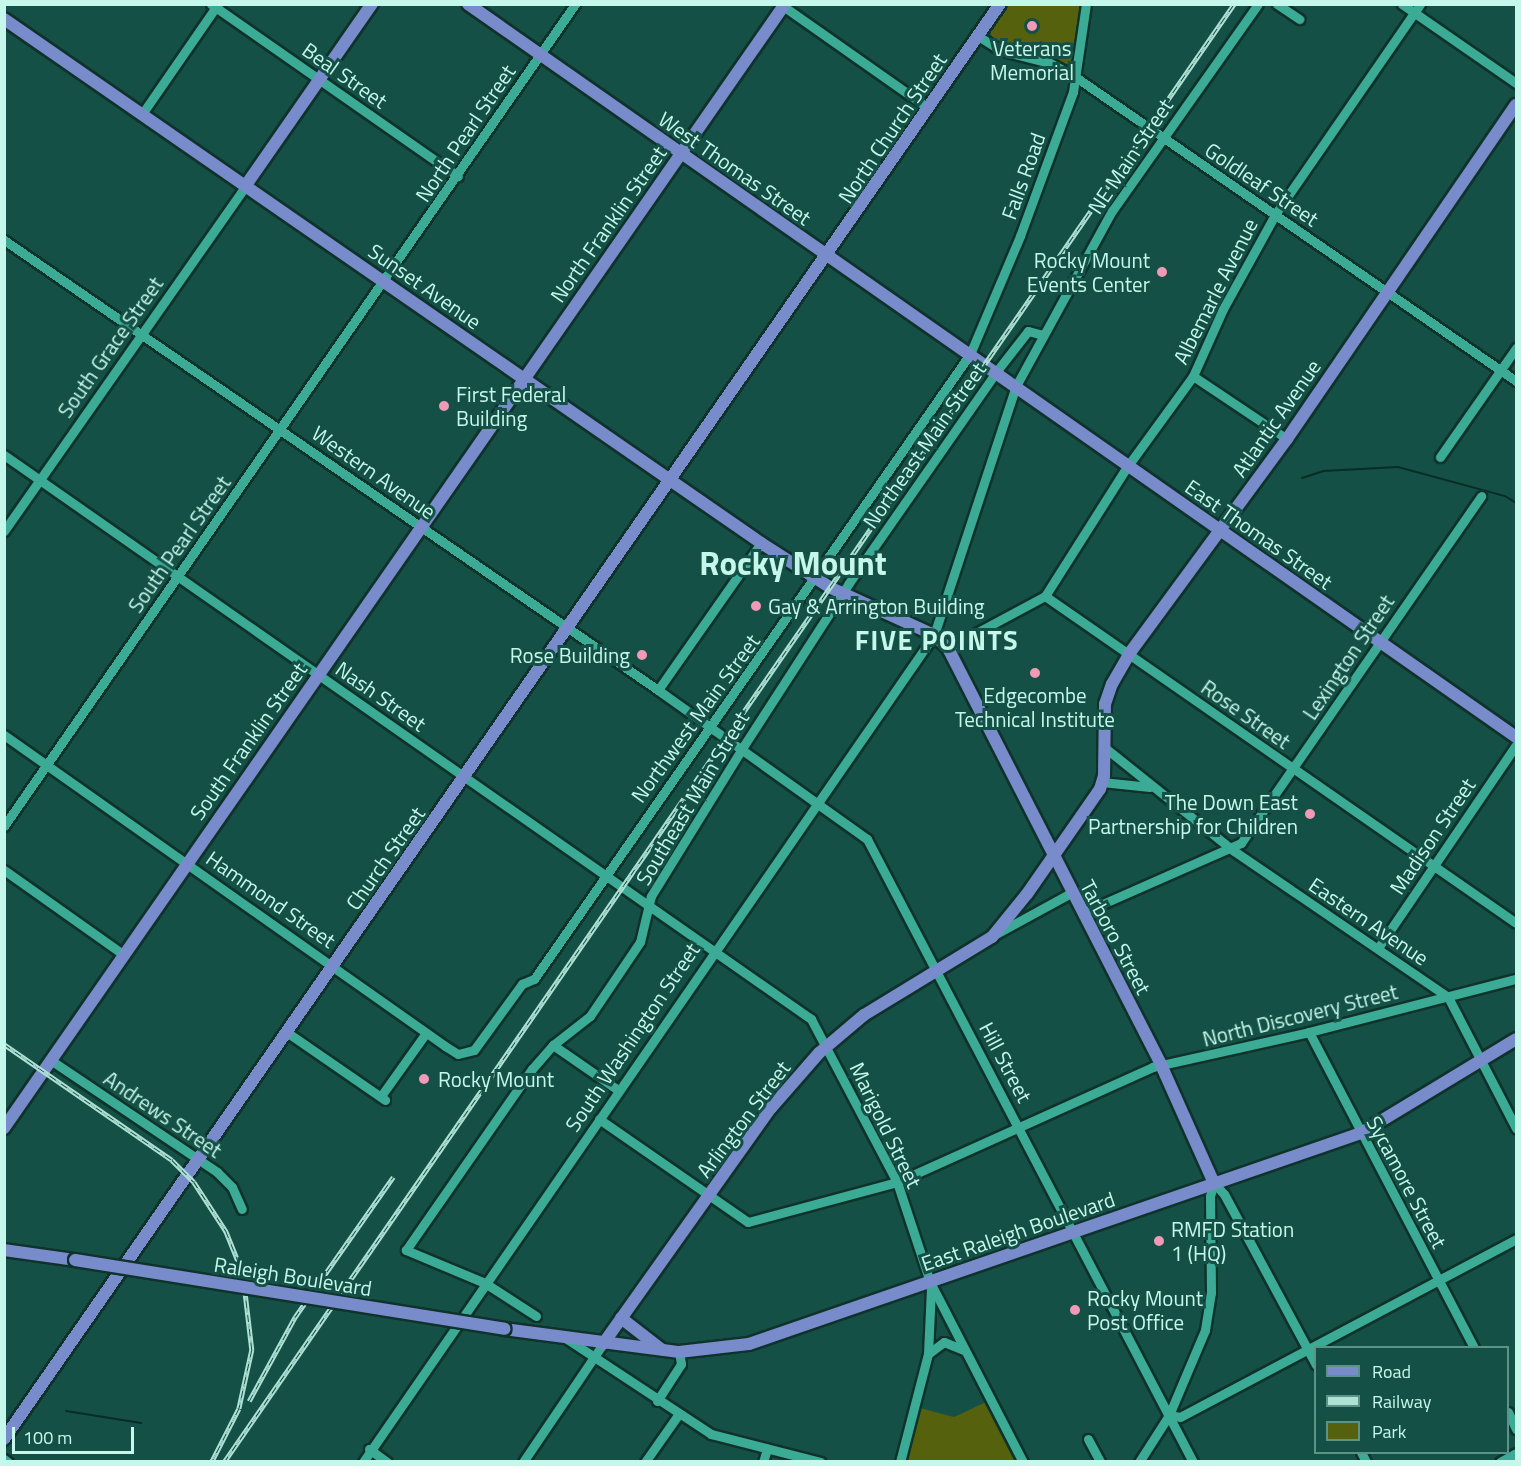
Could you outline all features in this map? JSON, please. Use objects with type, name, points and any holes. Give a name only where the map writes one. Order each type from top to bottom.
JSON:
[{"type":"main road","points":[[246,184],[372,4]]},
{"type":"main road","name":"West Thomas Street","points":[[468,4],[827,257],[981,362]]},
{"type":"main road","name":"North Church Street","points":[[670,480],[827,257],[1000,4]]},
{"type":"main road","name":"North Franklin Street","points":[[525,378],[784,5]]},
{"type":"main road","name":"Sunset Avenue","points":[[4,19],[246,184],[383,282],[761,543],[820,581]]},
{"type":"main road","name":"Atlantic Avenue","points":[[1102,782],[1105,704],[1112,684],[1129,654],[1287,439],[1516,105]]},
{"type":"main road","name":"East Thomas Street","points":[[981,362],[1127,467],[1516,737]]},
{"type":"main road","name":"South Franklin Street","points":[[4,1128],[10,1112],[52,1060],[525,378]]},
{"type":"main road","name":"Church Street","points":[[4,1439],[670,480]]},
{"type":"main road","name":"Tarboro Street","points":[[820,581],[842,594],[934,636],[948,648],[1052,857],[1162,1067],[1214,1183]]},
{"type":"main road","points":[[1052,857],[1102,782]]},
{"type":"main road","name":"Arlington Street","points":[[603,1344],[771,1108],[826,1045],[864,1015],[992,937],[1052,857]]},
{"type":"main road","name":"East Raleigh Boulevard","points":[[504,1329],[603,1344],[679,1352],[749,1344],[1361,1133],[1516,1039]]},
{"type":"main road","name":"Raleigh Boulevard","points":[[4,1250],[504,1329]]},
{"type":"main road","points":[[621,1318],[662,1350]]},
{"type":"street","name":"North Pearl Street","points":[[383,282],[575,4]]},
{"type":"street","name":"Falls Road","points":[[970,354],[1058,134],[1077,78],[1086,4]]},
{"type":"street","name":"NE Main Street","points":[[1016,386],[1112,211],[1258,4]]},
{"type":"street","points":[[1278,4],[1299,19]]},
{"type":"street","points":[[1402,4],[1516,83]]},
{"type":"street","name":"Albemarle Avenue","points":[[1045,596],[1127,467],[1193,376],[1223,309],[1276,213],[1420,4]]},
{"type":"street","points":[[784,5],[928,108]]},
{"type":"street","name":"Beal Street","points":[[215,6],[458,176]]},
{"type":"street","points":[[142,114],[215,6]]},
{"type":"street","name":"Goldleaf Street","points":[[978,36],[1002,51],[1050,63],[1077,78],[1276,213],[1516,381]]},
{"type":"street","name":"South Grace Street","points":[[4,531],[246,184]]},
{"type":"street","name":"Western Avenue","points":[[4,240],[143,332],[421,528],[722,735]]},
{"type":"street","name":"South Pearl Street","points":[[4,826],[179,578],[383,282]]},
{"type":"street","name":"Northeast Main Street","points":[[842,594],[996,372],[1028,331],[1043,335]]},
{"type":"street","points":[[1440,457],[1516,348]]},
{"type":"street","name":"Northwest Main Street","points":[[426,1033],[458,1054],[474,1050],[522,984],[534,979],[604,875],[820,581],[970,354]]},
{"type":"street","points":[[1193,376],[1287,439]]},
{"type":"street","name":"South Washington Street","points":[[363,1461],[369,1449],[599,1119],[713,950],[934,636],[1016,386]]},
{"type":"street","name":"Nash Street","points":[[4,455],[618,885]]},
{"type":"street","name":"Lexington Street","points":[[1082,913],[1228,845],[1241,843],[1481,496]]},
{"type":"street","points":[[658,690],[761,543]]},
{"type":"street","name":"Southeast Main Street","points":[[485,1283],[406,1250],[532,1070],[553,1046],[590,1016],[640,942],[650,908],[651,896],[741,750],[842,594]]},
{"type":"street","points":[[948,648],[1045,596]]},
{"type":"street","name":"Rose Street","points":[[1045,596],[1435,864],[1516,923]]},
{"type":"street","name":"Hammond Street","points":[[4,735],[334,965],[426,1033]]},
{"type":"street","name":"Hill Street","points":[[722,735],[867,839],[1020,1127],[1193,1461]]},
{"type":"street","name":"Madison Street","points":[[1378,948],[1516,745]]},
{"type":"street","name":"Eastern Avenue","points":[[1104,747],[1151,787],[1228,845],[1448,997],[1516,1128]]},
{"type":"street","points":[[1102,782],[1130,782],[1151,787]]},
{"type":"street","points":[[4,870],[124,955]]},
{"type":"street","name":"Marigold Street","points":[[618,885],[811,1018],[897,1182],[930,1282],[1023,1461]]},
{"type":"street","points":[[992,937],[1071,892]]},
{"type":"street","name":"North Discovery Street","points":[[599,1119],[748,1222],[897,1182],[1153,1067],[1162,1067],[1309,1032],[1516,979]]},
{"type":"street","name":"Sycamore Street","points":[[1309,1032],[1473,1346]]},
{"type":"street","points":[[288,1033],[383,1098],[426,1033]]},
{"type":"street","points":[[553,1046],[618,1090]]},
{"type":"street","name":"Andrews Street","points":[[52,1060],[224,1177],[242,1209]]},
{"type":"street","points":[[1139,1461],[1169,1415],[1205,1330],[1211,1293],[1210,1196],[1214,1183]]},
{"type":"street","name":"Tarboro Street","points":[[1214,1183],[1224,1194],[1314,1361]]},
{"type":"street","points":[[1169,1415],[1180,1417],[1516,1239]]},
{"type":"street","points":[[900,1461],[928,1354],[933,1303],[930,1282]]},
{"type":"street","points":[[485,1283],[536,1316]]},
{"type":"street","points":[[566,1338],[678,1415],[711,1434],[820,1461]]},
{"type":"street","points":[[928,1354],[944,1342],[967,1351]]},
{"type":"street","name":"Arlington Street","points":[[523,1461],[603,1344]]},
{"type":"street","points":[[657,1401],[681,1364],[679,1352]]},
{"type":"street","points":[[1509,1414],[1516,1429]]},
{"type":"street","points":[[645,1461],[678,1415]]},
{"type":"street","points":[[1088,1439],[1100,1461]]},
{"type":"street","points":[[369,1449],[387,1461]]},
{"type":"street","points":[[763,1461],[766,1449]]},
{"type":"street","points":[[1500,1461],[1516,1453]]},
{"type":"green space","points":[[1007,5],[1081,5],[1073,61],[1065,65],[994,41],[989,30]]},
{"type":"green space","points":[[986,1402],[1015,1461],[907,1461],[920,1408],[954,1417]]},
{"type":"waterway","points":[[1302,478],[1323,471],[1398,467],[1505,496],[1516,503]]},
{"type":"waterway","points":[[66,1411],[141,1423]]},
{"type":"railway","points":[[224,1462],[1234,4]]},
{"type":"railway","points":[[4,1044],[172,1160],[194,1182],[226,1231],[243,1273],[252,1350],[239,1409],[212,1462]]},
{"type":"railway","points":[[249,1401],[295,1317],[393,1177]]},
{"type":"place","name":"Veterans Memorial","points":[[1032,26]]},
{"type":"place","name":"Rocky Mount Events Center","points":[[1162,272]]},
{"type":"place","name":"First Federal Building","points":[[444,406]]},
{"type":"place","name":"Gay & Arrington Building","points":[[756,606]]},
{"type":"place","name":"Rose Building","points":[[642,655]]},
{"type":"place","name":"Edgecombe Technical Institute","points":[[1035,673]]},
{"type":"place","name":"The Down East Partnership for Children","points":[[1310,814]]},
{"type":"place","name":"Rocky Mount","points":[[424,1079]]},
{"type":"place","name":"RMFD Station 1 (HQ)","points":[[1159,1241]]},
{"type":"place","name":"Rocky Mount Post Office","points":[[1075,1310]]},
{"type":"district","name":"Rocky Mount","points":[[793,564]]},
{"type":"district","name":"FIVE POINTS","points":[[937,640]]}]
